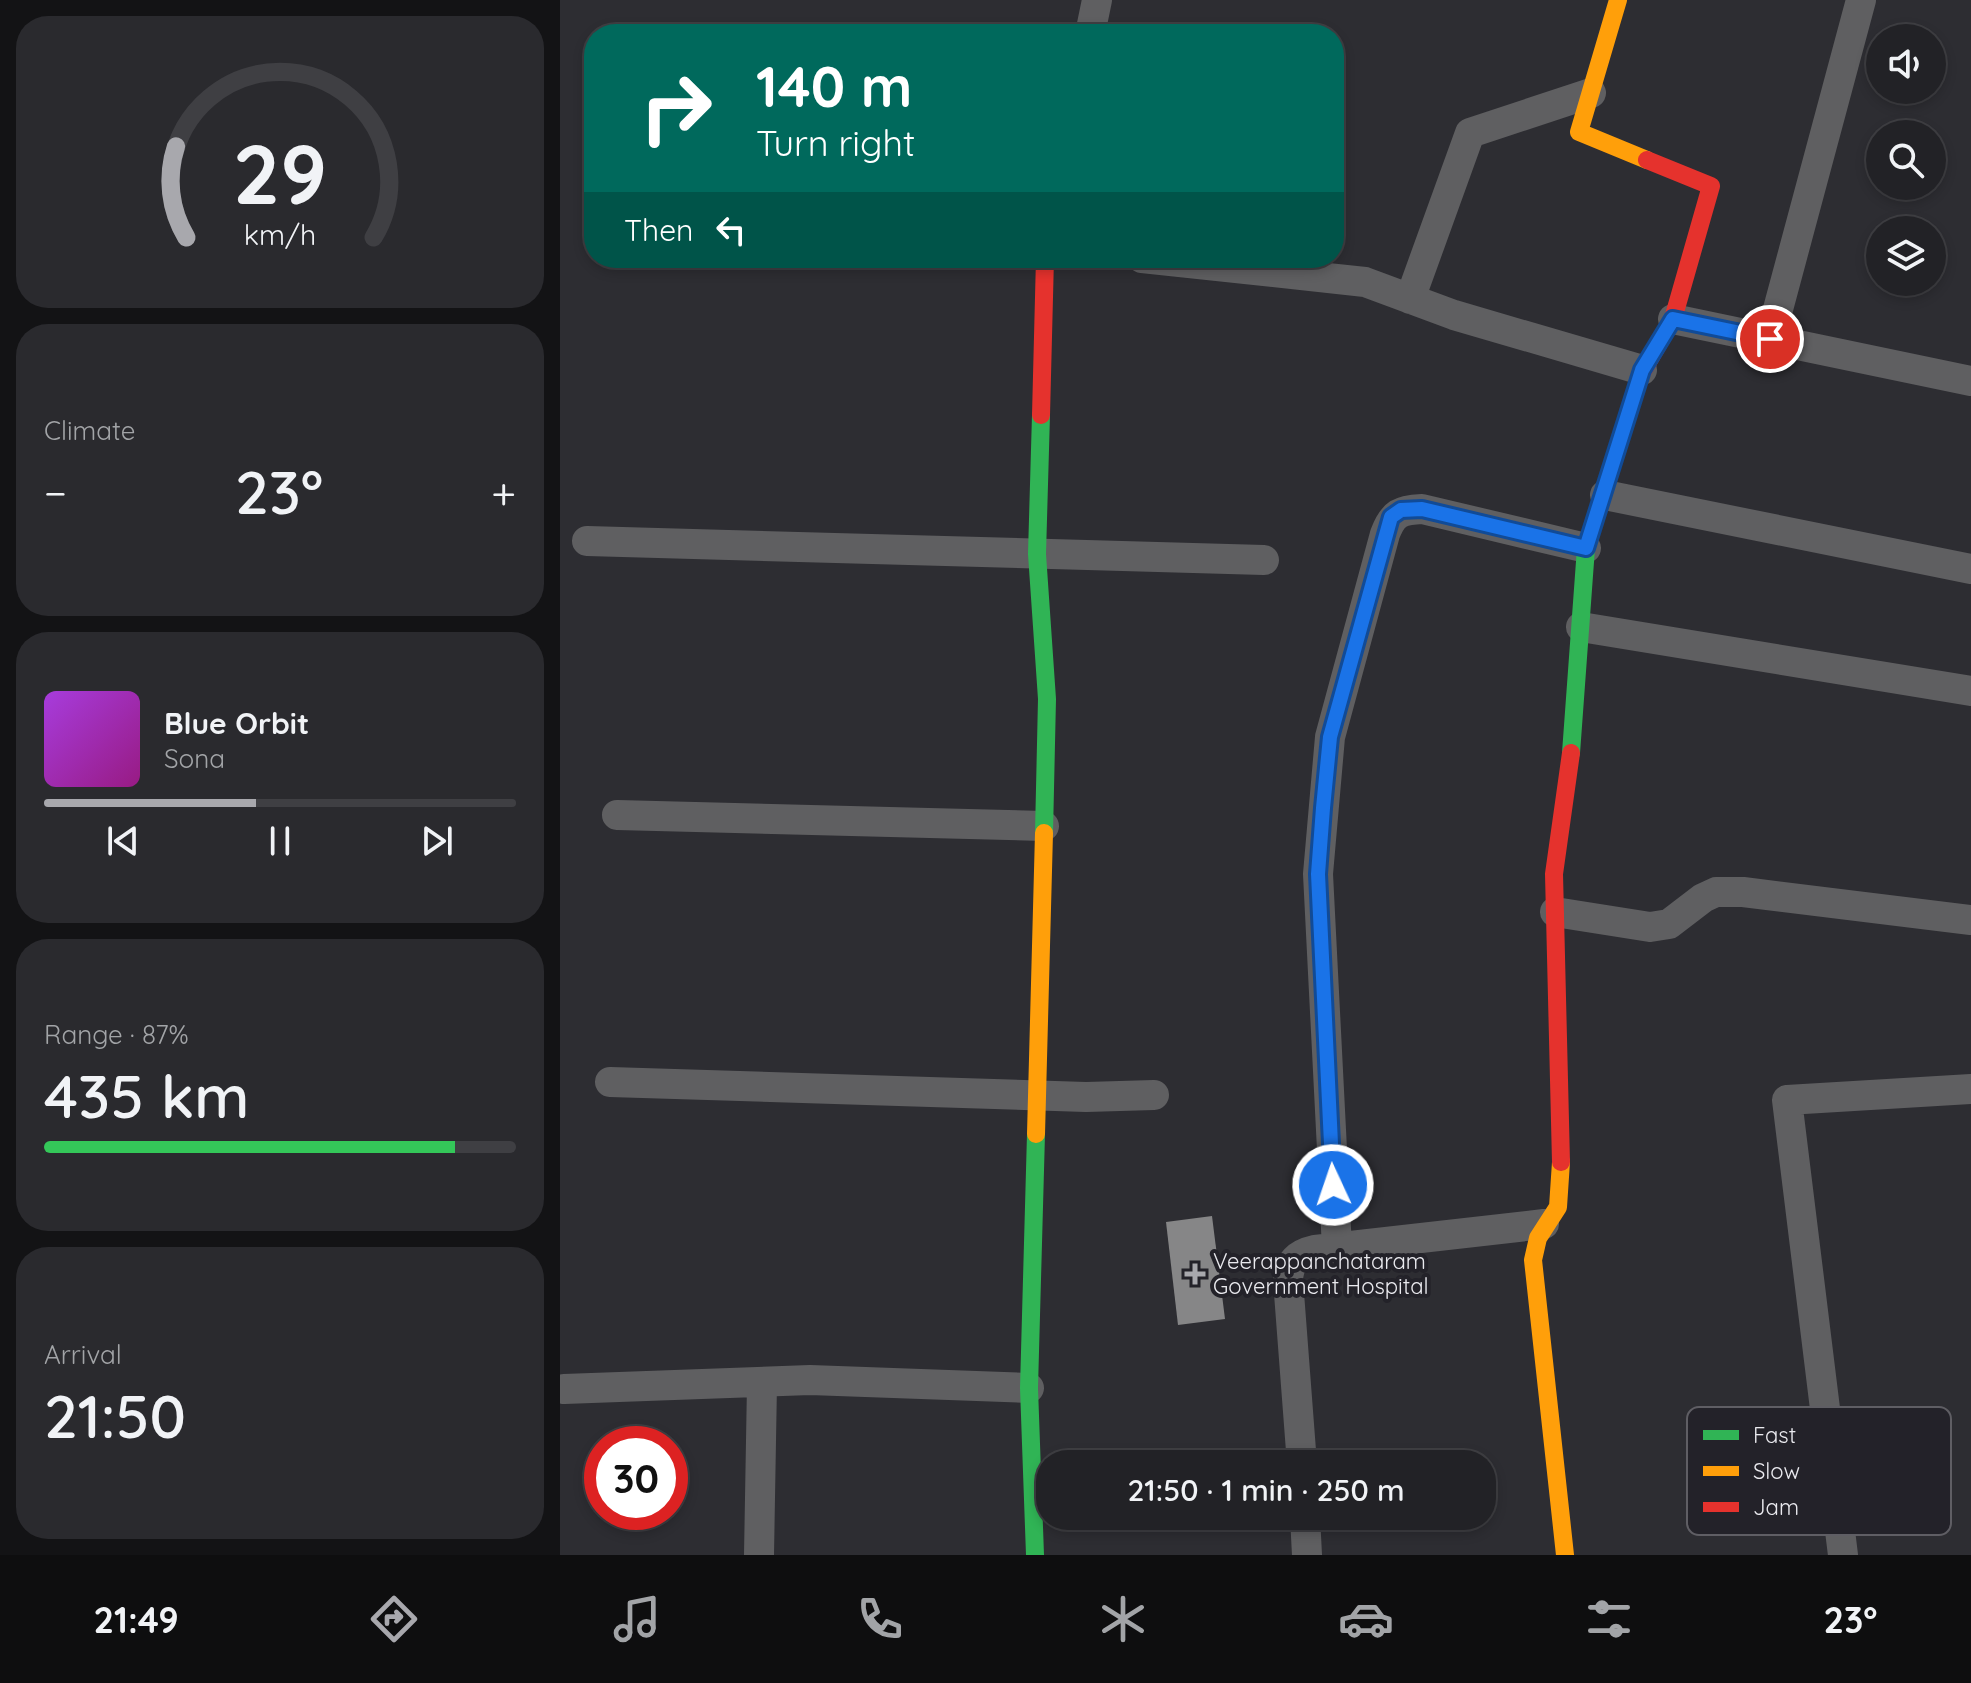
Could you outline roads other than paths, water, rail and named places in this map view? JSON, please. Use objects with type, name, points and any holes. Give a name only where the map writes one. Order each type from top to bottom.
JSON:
[{"type":"street","points":[[1092,24],[1097,0]]},
{"type":"street","points":[[1565,1555],[1533,1260],[1534,1243],[1544,1224],[1557,1212],[1562,1186],[1554,874],[1569,778],[1586,548],[1642,370],[1673,319],[1711,186],[1579,132],[1618,0]]},
{"type":"street","points":[[1770,339],[1861,0]]},
{"type":"street","points":[[1410,299],[1470,133],[1591,93]]},
{"type":"street","points":[[1035,1555],[1029,1388],[1047,699],[1037,554],[1045,268]]},
{"type":"street","points":[[1235,268],[1365,282],[1410,299],[1642,370]]},
{"type":"street","points":[[1673,319],[1971,381]]},
{"type":"street","points":[[1605,495],[1971,569]]},
{"type":"street","points":[[1337,1248],[1318,874],[1330,737],[1391,517],[1401,510],[1422,509],[1586,548]]},
{"type":"street","points":[[587,541],[1264,560]]},
{"type":"street","points":[[1581,627],[1971,691]]},
{"type":"street","points":[[617,815],[1044,826]]},
{"type":"street","points":[[1555,912],[1650,927],[1669,924],[1716,892],[1743,892],[1971,920]]},
{"type":"street","points":[[610,1082],[1154,1095]]},
{"type":"street","points":[[1825,1407],[1787,1100],[1971,1089]]},
{"type":"street","points":[[1301,1450],[1289,1268],[1303,1253],[1544,1224]]},
{"type":"street","points":[[564,1389],[810,1380],[1029,1388]]},
{"type":"street","points":[[759,1555],[762,1384]]},
{"type":"street","points":[[1306,1530],[1307,1555]]},
{"type":"street","points":[[1841,1535],[1843,1555]]},
{"type":"place","name":"Veerappanchataram Government Hospital","points":[[1195,1274]]}]
